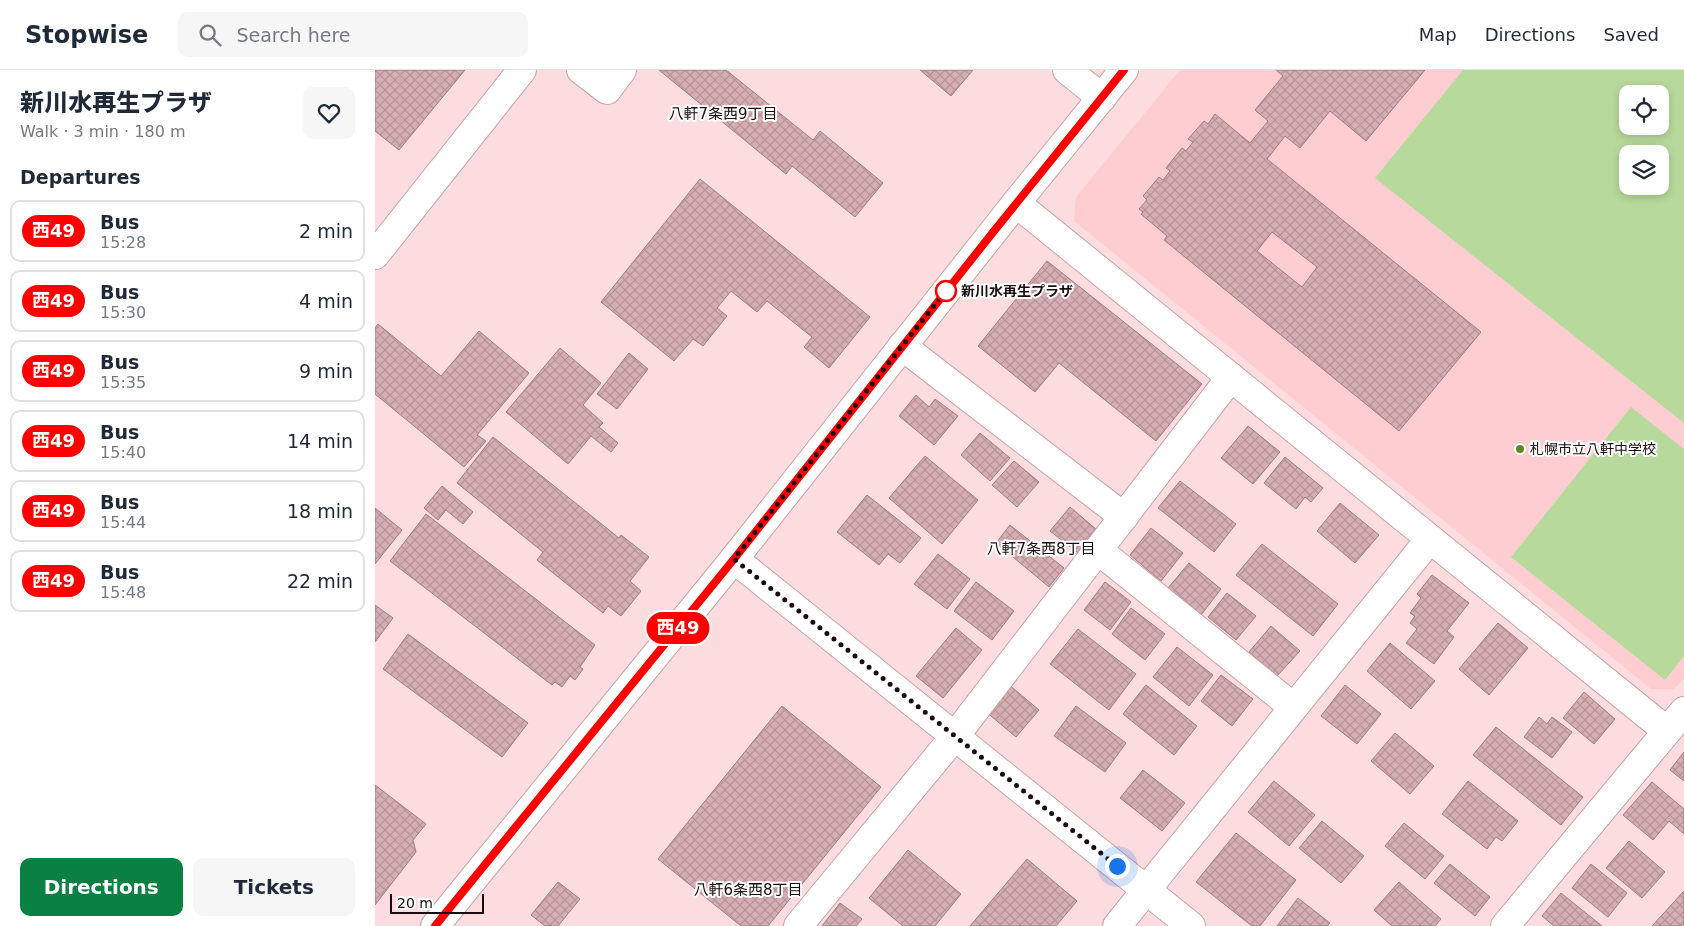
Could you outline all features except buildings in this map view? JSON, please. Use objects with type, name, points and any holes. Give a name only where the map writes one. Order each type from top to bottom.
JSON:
[{"type":"street","points":[[375,255],[522,70]]},
{"type":"street","points":[[581,70],[607,90],[622,70]]},
{"type":"street","points":[[1067,70],[1102,98]]},
{"type":"street","points":[[435,926],[734,559],[1124,70]]},
{"type":"street","points":[[1017,203],[1667,731]]},
{"type":"street","points":[[902,346],[1124,517]]},
{"type":"street","points":[[798,926],[955,736],[1231,377]]},
{"type":"street","points":[[1117,926],[1430,539]]},
{"type":"street","points":[[1098,550],[1293,707]]},
{"type":"street","points":[[734,559],[1191,926]]},
{"type":"street","points":[[1505,926],[1684,711]]},
{"type":"shaded area","name":"札幌市立八軒中学校","points":[[1180,70],[1684,70],[1684,678],[1674,689],[1651,689],[1074,221],[1076,197]]},
{"type":"green space","points":[[1463,70],[1684,70],[1684,423],[1375,178]]},
{"type":"green space","points":[[1631,407],[1684,449],[1684,656],[1665,680],[1511,557]]},
{"type":"bus line","name":"西49","points":[[435,926],[734,559],[1124,70]]},
{"type":"place","name":"新川水再生プラザ","points":[[946,291]]},
{"type":"place","name":"札幌市立八軒中学校","points":[[1520,449]]},
{"type":"district","name":"八軒7条西9丁目","points":[[723,114]]},
{"type":"district","name":"八軒7条西8丁目","points":[[1041,549]]},
{"type":"district","name":"八軒6条西8丁目","points":[[748,890]]},
{"type":"route","points":[[946,291],[948,288],[734,559],[1117,866]]}]
